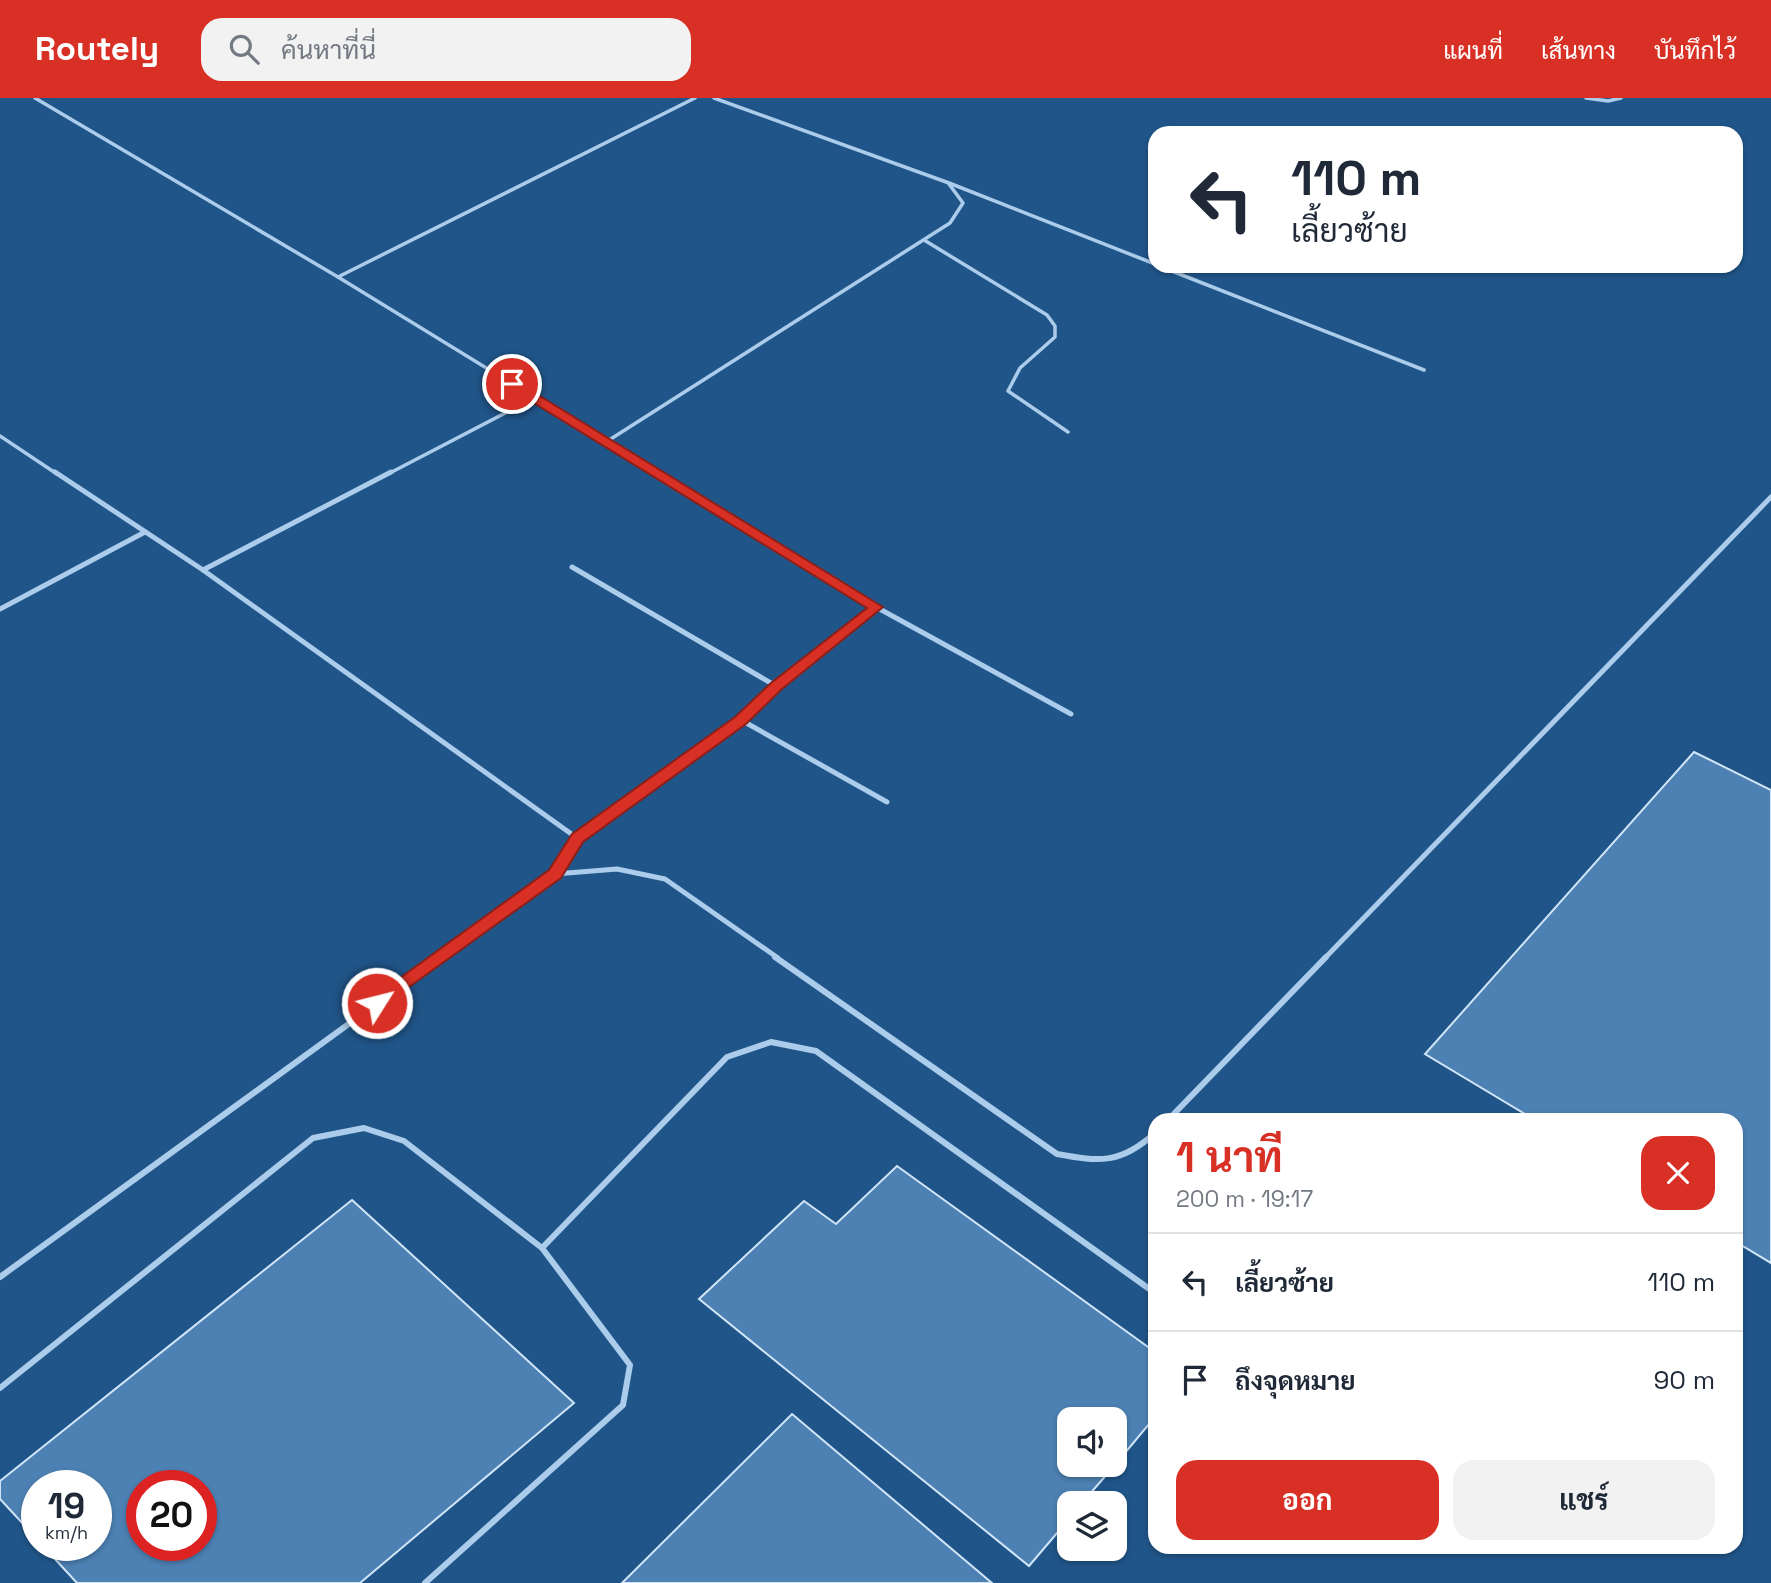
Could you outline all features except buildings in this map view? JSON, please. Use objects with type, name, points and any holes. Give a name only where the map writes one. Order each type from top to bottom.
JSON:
[{"type":"lane","points":[[35,98],[338,277],[876,607],[1071,714]]},
{"type":"lane","points":[[338,277],[695,98]]},
{"type":"lane","points":[[714,98],[949,183],[1148,261]]},
{"type":"lane","points":[[1586,98],[1608,102],[1621,98]]},
{"type":"lane","points":[[606,442],[950,223],[963,203],[949,183]]},
{"type":"lane","points":[[924,240],[946,256],[1047,315],[1055,326],[1055,337],[1018,371],[1010,381],[1009,391],[1068,432]]},
{"type":"lane","points":[[1177,273],[1424,370]]},
{"type":"lane","points":[[203,570],[534,398]]},
{"type":"lane","points":[[0,436],[203,570],[578,838]]},
{"type":"lane","points":[[1175,1113],[1771,497]]},
{"type":"lane","points":[[0,608],[145,532]]},
{"type":"lane","points":[[572,567],[776,686]]},
{"type":"lane","points":[[0,1277],[555,874],[578,838],[741,720],[776,686],[876,607]]},
{"type":"lane","points":[[741,720],[887,802]]},
{"type":"lane","points":[[555,874],[617,869],[665,879],[1057,1154],[1104,1163],[1143,1145],[1148,1140]]},
{"type":"lane","points":[[542,1248],[727,1057],[771,1042],[816,1051],[1148,1288]]},
{"type":"lane","points":[[0,1388],[313,1138],[364,1128],[404,1141],[542,1248],[630,1365],[623,1405],[425,1583]]},
{"type":"route","points":[[377,1003],[555,874],[578,838],[741,720],[776,686],[876,607],[512,384]]}]
